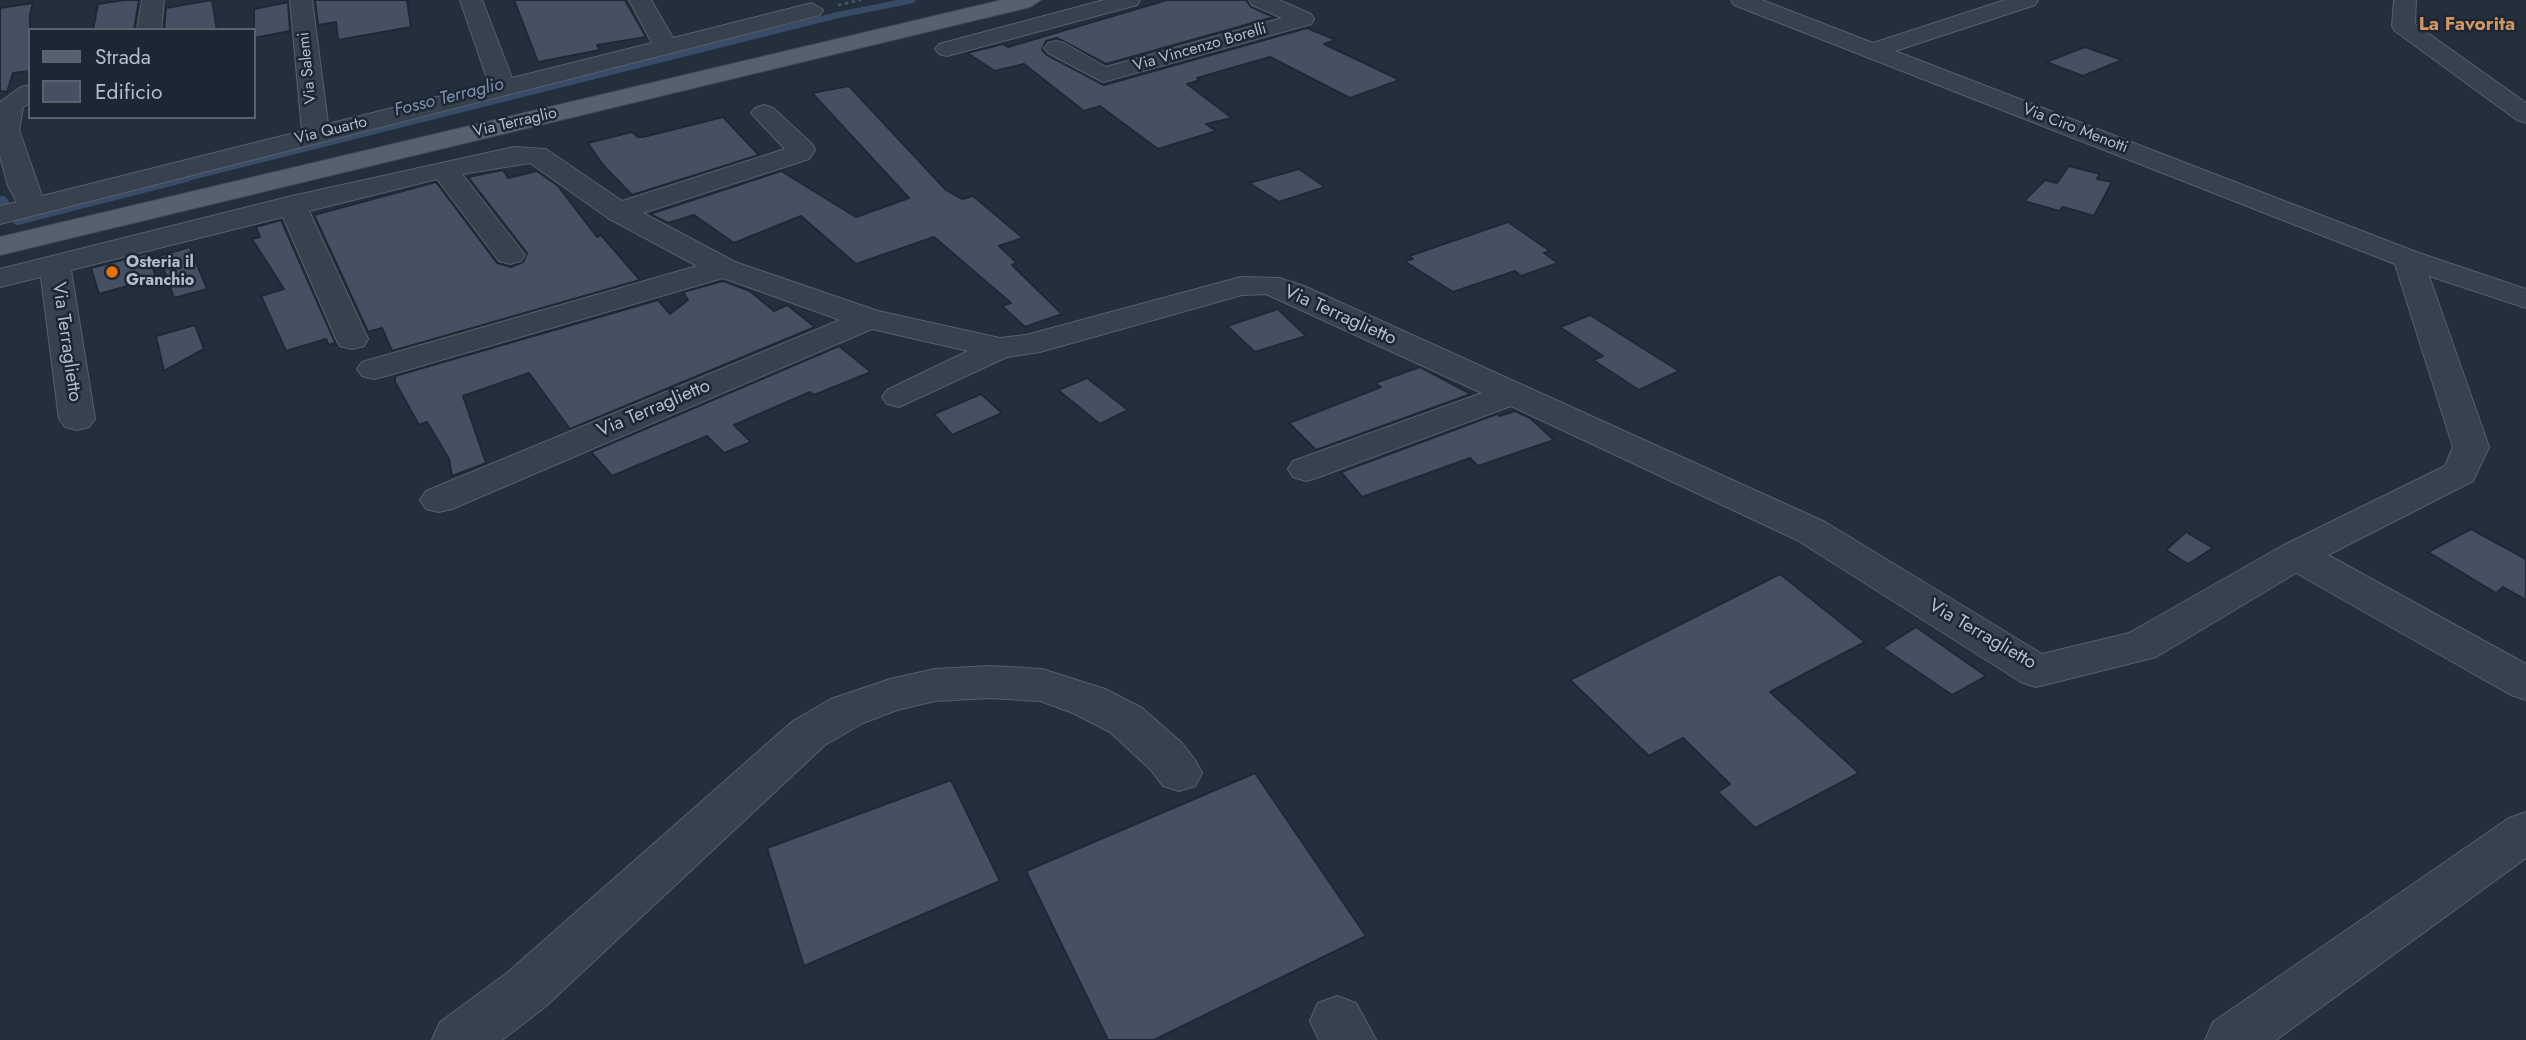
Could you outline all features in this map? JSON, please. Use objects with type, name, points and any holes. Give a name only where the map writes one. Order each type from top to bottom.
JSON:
[{"type":"main road","name":"Via Terraglio","points":[[0,246],[1030,0]]},
{"type":"street","points":[[149,28],[153,0]]},
{"type":"street","name":"Via Salemi","points":[[301,0],[316,136]]},
{"type":"street","points":[[471,0],[503,87]]},
{"type":"street","points":[[640,0],[664,42],[662,47]]},
{"type":"street","points":[[947,48],[1129,0]]},
{"type":"street","name":"Via Vincenzo Borelli","points":[[1056,48],[1103,75],[1303,19],[1260,0]]},
{"type":"street","name":"Via Ciro Menotti","points":[[1742,0],[2408,259],[2526,299]]},
{"type":"street","points":[[1874,50],[2027,0]]},
{"type":"street","points":[[2405,0],[2403,26],[2526,115]]},
{"type":"street","name":"Via Quarto","points":[[23,204],[316,136],[662,47],[750,17],[812,10]]},
{"type":"street","points":[[23,204],[6,130],[11,104],[28,91]]},
{"type":"street","points":[[618,212],[799,153],[802,150],[764,113]]},
{"type":"street","name":"Via Terraglietto","points":[[0,278],[444,169],[514,155],[536,155],[618,212],[724,268],[869,318],[1000,348],[1028,345],[1241,286],[1268,285],[1293,293],[1510,395],[1726,489],[1811,531],[2036,671],[2141,646],[2296,555]]},
{"type":"street","points":[[444,169],[510,255]]},
{"type":"street","points":[[292,205],[352,339]]},
{"type":"street","points":[[2296,555],[2460,473],[2471,447],[2408,259]]},
{"type":"street","name":"Via Terraglietto","points":[[55,265],[77,419]]},
{"type":"street","points":[[374,369],[724,268]]},
{"type":"street","name":"Via Terraglietto","points":[[439,500],[869,318]]},
{"type":"street","name":"Via Terraglietto","points":[[900,397],[1000,348]]},
{"type":"street","points":[[1306,469],[1510,395]]},
{"type":"street","points":[[2296,555],[2526,684]]},
{"type":"street","points":[[459,1040],[526,990],[809,733],[847,711],[879,699],[934,685],[990,682],[1042,685],[1089,701],[1126,720],[1166,756],[1178,773]]},
{"type":"street","points":[[2232,1040],[2526,832]]},
{"type":"building","points":[[139,0],[134,28],[93,28],[98,4]]},
{"type":"building","points":[[212,0],[217,28],[164,28],[166,8]]},
{"type":"building","points":[[315,0],[407,0],[411,27],[338,40],[336,22],[318,25]]},
{"type":"building","points":[[514,0],[625,0],[646,37],[597,45],[600,50],[538,62]]},
{"type":"building","points":[[1167,0],[1246,0],[1251,7],[1274,17],[1106,64],[1057,38],[1046,41],[1042,50],[1104,85],[1307,28],[1336,40],[1324,44],[1400,80],[1350,98],[1270,57],[1197,78],[1200,80],[1187,84],[1232,118],[1206,124],[1216,131],[1158,149],[1100,106],[1084,111],[1024,64],[995,71],[967,53],[1003,44],[1008,47]]},
{"type":"building","points":[[288,2],[290,31],[256,38],[254,9]]},
{"type":"building","points":[[33,3],[28,28],[28,71],[13,73],[7,92],[0,91],[0,8]]},
{"type":"building","points":[[2085,47],[2122,60],[2083,76],[2046,62]]},
{"type":"building","points":[[849,86],[946,190],[962,199],[973,196],[1023,238],[999,246],[1017,263],[1012,265],[1062,314],[1025,327],[1002,306],[1011,303],[934,237],[856,264],[801,216],[734,243],[694,215],[668,223],[650,214],[781,171],[856,217],[909,198],[812,93]]},
{"type":"building","points":[[723,117],[759,155],[632,195],[603,165],[588,143],[632,132],[643,137]]},
{"type":"building","points":[[2069,166],[2100,174],[2097,179],[2112,182],[2094,216],[2063,207],[2059,211],[2024,201],[2045,180],[2057,183]]},
{"type":"building","points":[[1299,169],[1325,187],[1279,202],[1249,183]]},
{"type":"building","points":[[503,170],[508,178],[537,171],[558,186],[597,237],[601,235],[640,280],[392,351],[382,328],[368,332],[314,215],[436,182],[497,263],[511,267],[523,262],[527,253],[468,177]]},
{"type":"building","points":[[281,220],[335,343],[329,345],[326,339],[286,351],[261,296],[284,289],[252,239],[260,237],[256,227]]},
{"type":"building","points":[[1508,222],[1550,251],[1544,253],[1558,263],[1521,276],[1515,271],[1453,292],[1404,261],[1413,259],[1409,256]]},
{"type":"building","points":[[190,247],[207,289],[174,298],[159,256]]},
{"type":"building","points":[[148,253],[156,278],[99,294],[91,268]]},
{"type":"building","points":[[723,281],[750,291],[774,311],[787,305],[815,327],[570,429],[529,373],[463,396],[486,463],[452,476],[449,459],[427,422],[419,425],[395,382],[395,376],[658,300],[670,314],[688,300],[683,292]]},
{"type":"building","points":[[1278,309],[1306,336],[1255,352],[1227,326]]},
{"type":"building","points":[[1590,315],[1679,371],[1639,390],[1593,360],[1603,356],[1560,327]]},
{"type":"building","points":[[195,325],[204,349],[164,371],[156,336]]},
{"type":"building","points":[[839,346],[871,372],[814,395],[810,392],[734,425],[751,442],[724,453],[707,436],[612,476],[591,452]]},
{"type":"building","points":[[1420,367],[1471,394],[1316,450],[1289,423],[1381,387],[1375,383]]},
{"type":"building","points":[[1087,378],[1128,410],[1100,424],[1058,390]]},
{"type":"building","points":[[981,394],[1002,413],[952,435],[934,414]]},
{"type":"building","points":[[1515,411],[1530,418],[1554,440],[1478,466],[1470,458],[1362,497],[1341,472],[1497,414],[1500,416]]},
{"type":"building","points":[[2471,529],[2526,559],[2526,600],[2503,587],[2496,593],[2428,552]]},
{"type":"building","points":[[2186,532],[2213,548],[2188,564],[2166,550]]},
{"type":"building","points":[[1780,574],[1865,642],[1770,692],[1859,773],[1755,828],[1718,792],[1730,784],[1683,738],[1649,756],[1570,680]]},
{"type":"building","points":[[1916,627],[1986,676],[1952,695],[1883,648]]},
{"type":"building","points":[[1255,773],[1366,936],[1154,1040],[1108,1040],[1026,871]]},
{"type":"building","points":[[951,780],[1000,881],[804,966],[767,848]]},
{"type":"waterway","name":"Fosso Terraglio","points":[[179,180],[838,15],[913,0]]},
{"type":"waterway","name":"Fosso Terraglio","points":[[0,201],[3,200],[17,221],[186,178]]},
{"type":"place","name":"Osteria il Granchio","points":[[112,272]]},
{"type":"district","name":"La Favorita","points":[[2467,25]]}]
